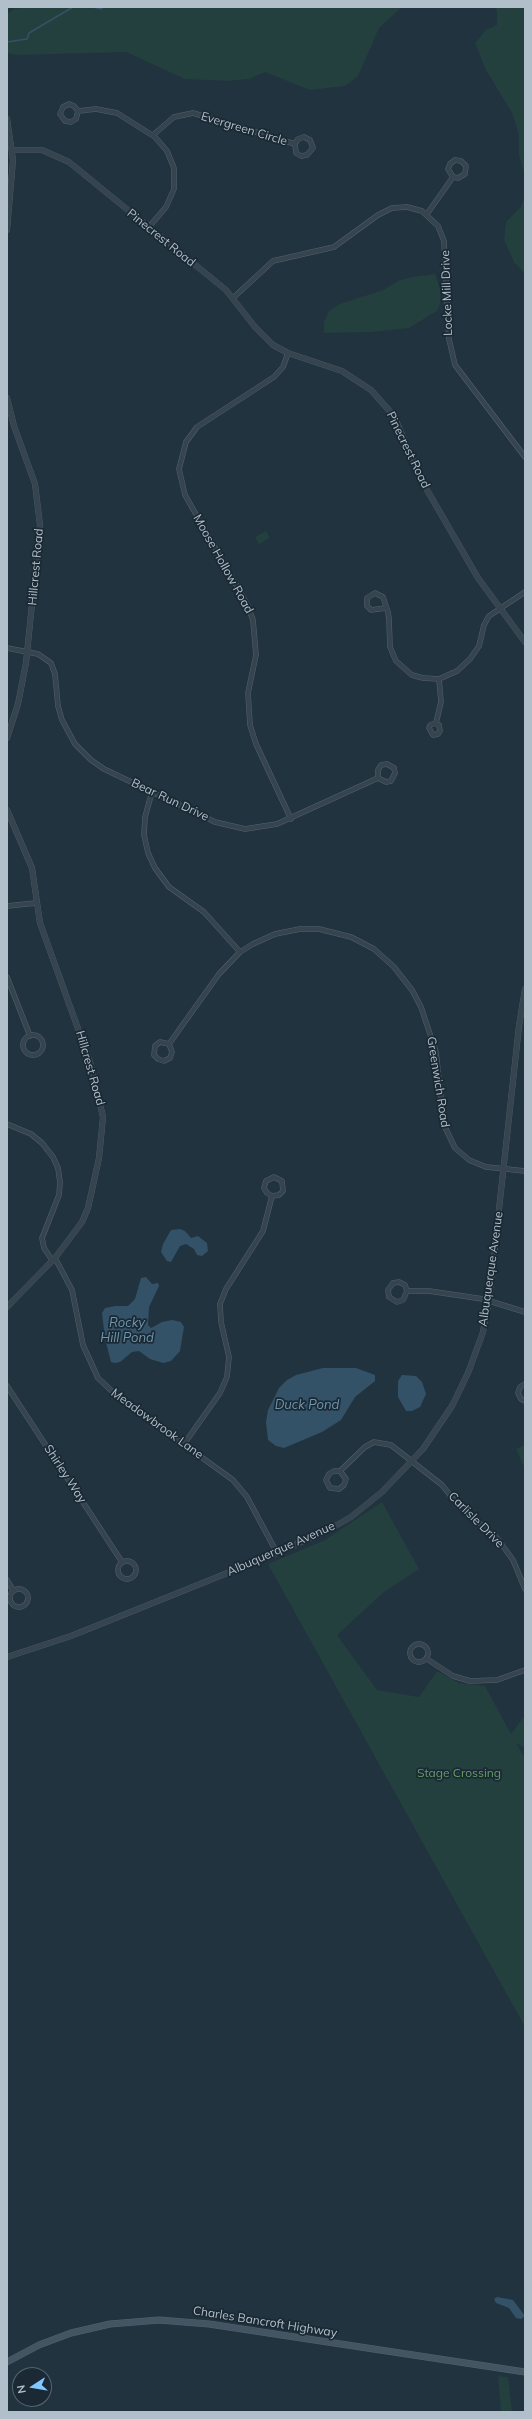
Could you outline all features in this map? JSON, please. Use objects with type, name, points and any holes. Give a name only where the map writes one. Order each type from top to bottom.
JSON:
[{"type":"main road","name":"Charles Bancroft Highway","points":[[7,2362],[39,2345],[71,2333],[125,2322],[167,2320],[209,2324],[389,2353],[525,2372]]},
{"type":"street","points":[[78,111],[96,109],[117,113],[153,136],[162,144],[170,155],[174,168],[174,184],[168,203],[148,228]]},
{"type":"street","name":"Evergreen Circle","points":[[153,136],[174,117],[193,113],[294,144]]},
{"type":"street","points":[[7,119],[12,150],[12,184],[7,230]]},
{"type":"street","name":"Evergreen Circle","points":[[301,138],[307,138],[312,142],[313,148],[307,155],[301,156],[296,153],[294,144],[301,138]]},
{"type":"street","name":"Pinecrest Road","points":[[12,150],[42,150],[60,157],[217,282],[233,298],[264,337],[288,353],[333,366],[347,373],[371,390],[387,406],[400,428],[431,498],[498,608],[525,642]]},
{"type":"street","points":[[455,160],[461,161],[466,166],[465,174],[461,178],[452,177],[448,169],[450,164],[455,160]]},
{"type":"street","points":[[233,298],[273,261],[334,247],[388,210],[407,207],[427,214],[452,177]]},
{"type":"street","name":"Locke Mill Drive","points":[[427,214],[438,226],[444,240],[449,340],[453,360],[461,376],[525,457]]},
{"type":"street","name":"Moose Hollow Road","points":[[288,353],[283,367],[274,377],[197,427],[186,442],[179,469],[185,495],[247,604],[253,620],[256,655],[248,693],[250,725],[256,744],[291,819]]},
{"type":"street","name":"Hillcrest Road","points":[[7,398],[14,426],[35,484],[40,525],[27,650],[20,693],[7,738]]},
{"type":"street","points":[[386,608],[371,610],[367,606],[368,598],[372,594],[378,594],[382,598],[386,608],[389,619],[389,642],[396,661],[412,675],[423,678],[439,679],[457,671],[468,662],[479,646],[485,620],[498,608],[525,592]]},
{"type":"street","name":"Bear Run Drive","points":[[7,648],[27,650],[47,658],[53,668],[58,706],[62,720],[81,751],[104,769],[230,826],[261,828],[291,819],[378,778]]},
{"type":"street","points":[[436,723],[441,697],[439,679]]},
{"type":"street","name":"Bear Run Drive","points":[[387,764],[394,768],[395,774],[391,781],[386,782],[378,778],[377,773],[381,765],[387,764]]},
{"type":"street","points":[[152,792],[145,817],[144,835],[148,853],[155,868],[169,887],[204,912],[240,952]]},
{"type":"street","name":"Hillcrest Road","points":[[7,810],[29,857],[33,873],[40,923],[90,1062],[103,1117],[100,1158],[88,1208],[73,1236],[7,1307]]},
{"type":"street","points":[[7,906],[36,903]]},
{"type":"street","name":"Greenwich Road","points":[[169,1044],[219,974],[240,952],[260,940],[275,934],[310,928],[350,937],[381,954],[394,967],[409,986],[428,1024],[438,1062],[444,1126],[450,1141],[469,1160],[486,1168],[525,1172]]},
{"type":"street","points":[[7,976],[30,1036]]},
{"type":"street","name":"Albuquerque Avenue","points":[[7,1657],[71,1636],[277,1553],[330,1529],[351,1517],[382,1492],[412,1462],[441,1424],[468,1373],[483,1332],[489,1301],[519,1026],[525,989]]},
{"type":"street","points":[[30,1036],[36,1036],[42,1042],[42,1048],[36,1055],[29,1054],[24,1047],[25,1040],[30,1036]]},
{"type":"street","name":"Greenwich Road","points":[[163,1042],[169,1044],[172,1049],[170,1058],[164,1061],[158,1059],[154,1052],[155,1046],[163,1042]]},
{"type":"street","name":"Meadowbrook Lane","points":[[7,1124],[31,1134],[42,1143],[53,1157],[58,1168],[60,1182],[59,1195],[42,1238],[44,1248],[53,1259],[72,1290],[82,1340],[94,1372],[114,1394],[221,1470],[240,1488],[277,1553]]},
{"type":"street","points":[[274,1177],[280,1179],[284,1188],[279,1195],[272,1196],[267,1193],[264,1188],[266,1181],[274,1177]]},
{"type":"street","points":[[184,1444],[226,1382],[229,1364],[221,1322],[220,1304],[226,1289],[263,1231],[272,1196]]},
{"type":"street","points":[[400,1282],[405,1285],[407,1291],[403,1300],[397,1302],[391,1299],[388,1290],[393,1283],[400,1282]]},
{"type":"street","points":[[407,1291],[429,1291],[489,1301],[525,1312]]},
{"type":"street","points":[[525,1384],[520,1387],[518,1393],[521,1399],[525,1401]]},
{"type":"street","name":"Shirley Way","points":[[7,1386],[122,1562]]},
{"type":"street","name":"Carlisle Drive","points":[[340,1472],[365,1447],[374,1442],[390,1445],[442,1485],[458,1505],[497,1538],[513,1560],[525,1589]]},
{"type":"street","points":[[334,1470],[340,1472],[345,1476],[344,1485],[339,1489],[330,1488],[326,1480],[329,1474],[334,1470]]},
{"type":"street","name":"Shirley Way","points":[[128,1561],[134,1564],[136,1572],[133,1577],[127,1579],[120,1575],[118,1570],[122,1562],[128,1561]]},
{"type":"street","points":[[7,1580],[13,1590]]},
{"type":"street","points":[[22,1589],[27,1593],[28,1599],[22,1606],[16,1607],[10,1601],[10,1595],[13,1590],[22,1589]]},
{"type":"street","points":[[415,1644],[424,1645],[429,1653],[427,1659],[422,1662],[415,1662],[411,1657],[411,1648],[415,1644]]},
{"type":"street","points":[[427,1659],[453,1676],[470,1681],[497,1680],[525,1670]]},
{"type":"green space","points":[[25,7],[434,7],[401,8],[379,28],[358,76],[345,86],[310,90],[265,72],[249,79],[227,81],[185,79],[126,52],[19,55],[7,53],[7,14],[14,9]]},
{"type":"green space","points":[[493,7],[525,7],[525,176],[519,155],[519,135],[512,113],[486,70],[475,43],[486,30],[497,25],[497,10]]},
{"type":"green space","points":[[525,196],[525,274],[514,262],[504,240],[506,222],[521,207]]},
{"type":"green space","points":[[435,274],[440,288],[440,304],[437,311],[409,328],[371,332],[324,333],[324,322],[329,311],[340,304],[383,290],[398,281],[412,277]]},
{"type":"green space","points":[[266,531],[270,538],[259,544],[255,537]]},
{"type":"green space","points":[[525,1445],[525,1469],[516,1449]]},
{"type":"green space","name":"Stage Crossing","points":[[382,1502],[419,1569],[384,1592],[337,1635],[377,1690],[419,1697],[437,1671],[459,1683],[485,1686],[511,1734],[525,1715],[525,1748],[516,1743],[525,1758],[525,2027],[268,1564],[325,1540]]},
{"type":"green space","points":[[498,2376],[508,2377],[512,2412],[501,2412]]},
{"type":"water","points":[[180,1229],[185,1231],[191,1238],[198,1236],[207,1243],[208,1251],[202,1256],[197,1255],[194,1249],[186,1244],[180,1246],[171,1262],[167,1261],[161,1252],[163,1244],[171,1230]]},
{"type":"water","name":"Rocky Hill Pond","points":[[146,1277],[152,1284],[158,1283],[159,1286],[149,1307],[148,1325],[151,1328],[162,1322],[172,1320],[181,1322],[184,1327],[180,1351],[171,1361],[163,1363],[150,1359],[139,1351],[132,1352],[120,1362],[111,1362],[105,1339],[102,1313],[105,1308],[128,1306],[135,1299],[141,1278]]},
{"type":"water","name":"Duck Pond","points":[[323,1368],[356,1368],[375,1375],[375,1381],[355,1397],[341,1420],[322,1432],[284,1448],[276,1446],[268,1440],[266,1422],[268,1410],[279,1388],[287,1380],[296,1375]]},
{"type":"water","points":[[402,1375],[416,1376],[422,1382],[426,1394],[420,1407],[412,1411],[406,1411],[398,1397],[398,1381]]},
{"type":"water","points":[[497,2297],[513,2300],[525,2316],[521,2319],[516,2318],[509,2308],[496,2303],[494,2299]]},
{"type":"waterway","points":[[7,42],[27,39],[29,33],[73,7]]},
{"type":"waterway","points":[[93,7],[101,9],[104,7]]}]
